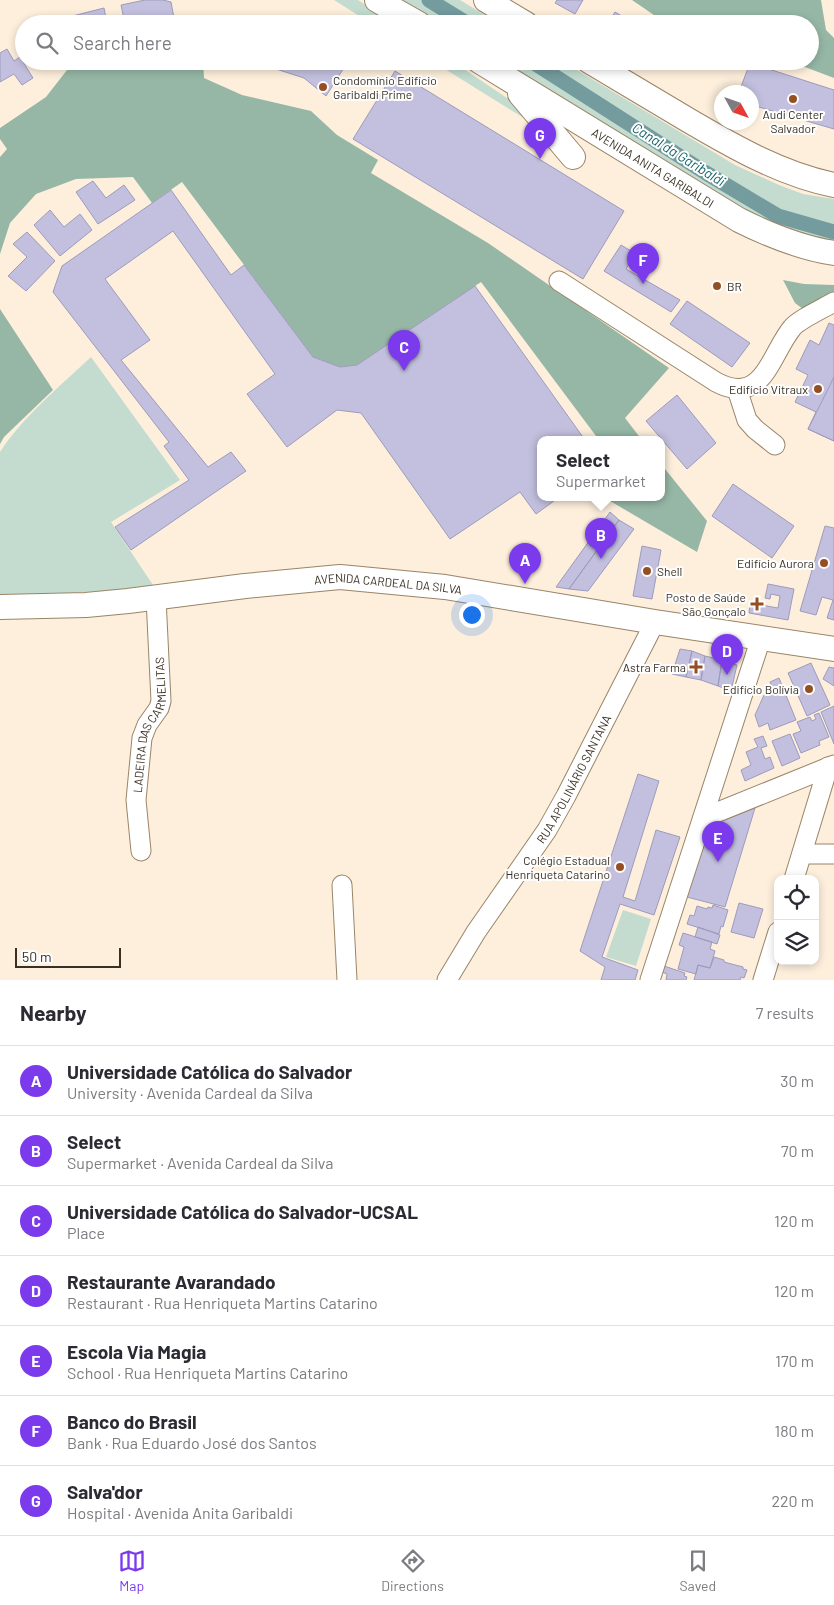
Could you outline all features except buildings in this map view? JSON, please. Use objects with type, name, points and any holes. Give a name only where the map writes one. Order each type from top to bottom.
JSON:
[{"type":"main road","points":[[377,0],[403,15]]},
{"type":"main road","points":[[486,0],[511,15]]},
{"type":"main road","name":"AVENIDA ANITA GARIBALDI","points":[[494,70],[739,220],[778,238],[802,246],[834,253]]},
{"type":"main road","points":[[604,70],[756,158],[808,180],[834,185]]},
{"type":"main road","points":[[508,79],[572,157]]},
{"type":"main road","name":"AVENIDA CARDEAL DA SILVA","points":[[0,606],[86,605],[340,577],[445,587],[655,622],[834,648]]},
{"type":"street","points":[[559,281],[716,382],[727,388],[737,389],[749,387],[767,371],[792,327],[834,302]]},
{"type":"street","points":[[737,389],[747,420],[775,445]]},
{"type":"street","name":"LADEIRA DAS CARMELITAS","points":[[141,851],[136,800],[142,738],[159,708],[160,701],[156,598]]},
{"type":"street","name":"RUA APOLINÁRIO SANTANA","points":[[447,980],[476,932],[546,830],[566,796],[655,622]]},
{"type":"street","points":[[650,980],[761,638]]},
{"type":"street","points":[[703,818],[831,766]]},
{"type":"street","points":[[795,875],[831,766]]},
{"type":"street","points":[[802,854],[834,854]]},
{"type":"street","points":[[342,885],[347,980]]},
{"type":"street","points":[[763,980],[774,945]]},
{"type":"green space","points":[[334,0],[358,0],[381,15],[358,15]]},
{"type":"green space","points":[[395,0],[460,0],[485,15],[419,15]]},
{"type":"green space","points":[[632,0],[821,0],[826,30],[834,38],[834,78],[813,70],[819,70],[819,15],[654,15]]},
{"type":"green space","points":[[67,70],[204,70],[204,78],[242,95],[311,111],[337,135],[378,160],[371,173],[488,243],[669,368],[625,418],[639,436],[596,436],[481,282],[357,365],[340,367],[313,357],[182,182],[152,203],[133,177],[76,179],[36,194],[10,223],[0,254],[0,157],[7,149],[0,139],[0,128],[46,97]]},
{"type":"green space","points":[[447,70],[465,70],[522,108],[540,128]]},
{"type":"green space","points":[[512,70],[577,70],[735,165],[803,194],[834,199],[834,241],[794,233],[763,220]]},
{"type":"green space","points":[[783,280],[804,284],[834,285],[834,293],[803,309],[795,303]]},
{"type":"green space","points":[[0,309],[53,390],[4,437],[0,444]]},
{"type":"green space","points":[[91,357],[180,480],[111,522],[155,588],[0,597],[0,452],[31,414]]},
{"type":"green space","points":[[665,469],[707,521],[697,552],[610,501],[665,501]]},
{"type":"green space","points":[[623,910],[651,919],[636,966],[606,957]]},
{"type":"waterway","name":"Canal da Garibaldi","points":[[429,0],[453,15]]},
{"type":"waterway","name":"Canal da Garibaldi","points":[[545,70],[706,173],[778,216],[834,232]]},
{"type":"place","name":"Condomínio Edifício Garibaldi Prime","points":[[323,87]]},
{"type":"place","name":"Audi Center Salvador","points":[[793,99]]},
{"type":"place","name":"Salva'dor","points":[[540,159]]},
{"type":"place","name":"Banco do Brasil","points":[[643,284]]},
{"type":"place","name":"BR","points":[[717,286]]},
{"type":"place","name":"Universidade Católica do Salvador-UCSAL","points":[[404,371]]},
{"type":"place","name":"Edifício Vitraux","points":[[818,389]]},
{"type":"place","name":"Select","points":[[601,559]]},
{"type":"place","name":"Edifício Aurora","points":[[824,563]]},
{"type":"place","name":"Shell","points":[[647,571]]},
{"type":"place","name":"Universidade Católica do Salvador","points":[[525,584]]},
{"type":"place","name":"Posto de Saúde São Gonçalo","points":[[757,604]]},
{"type":"place","name":"Astra Farma","points":[[696,667]]},
{"type":"place","name":"Restaurante Avarandado","points":[[727,675]]},
{"type":"place","name":"Edifício Bolívia","points":[[809,689]]},
{"type":"place","name":"Escola Via Magia","points":[[718,862]]},
{"type":"place","name":"Colégio Estadual Henriqueta Catarino","points":[[620,867]]}]
